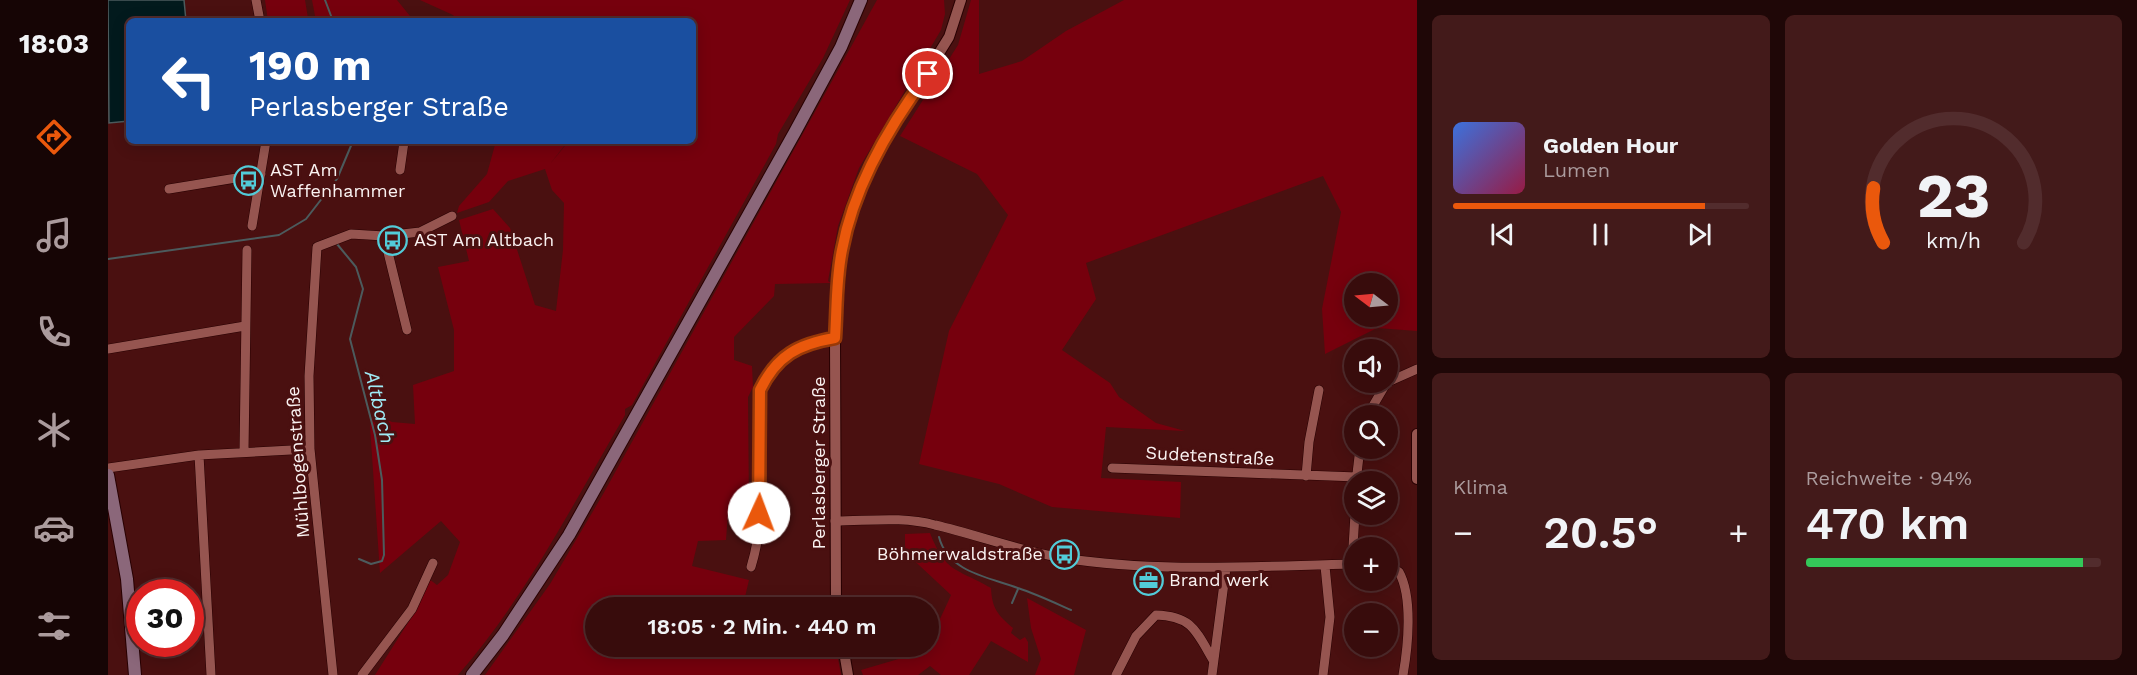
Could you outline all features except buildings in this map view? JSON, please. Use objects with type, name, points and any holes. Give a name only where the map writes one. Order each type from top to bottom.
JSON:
[{"type":"main road","points":[[472,675],[503,635],[569,535],[795,132],[841,47],[861,0]]},
{"type":"main road","points":[[108,475],[127,579],[135,675]]},
{"type":"street","points":[[256,0],[259,18]]},
{"type":"street","points":[[953,0],[956,15]]},
{"type":"street","name":"Perlasberger Straße","points":[[836,597],[835,338],[842,248],[854,205],[879,150],[949,37],[961,0]]},
{"type":"street","points":[[252,226],[266,144]]},
{"type":"street","points":[[400,170],[404,144]]},
{"type":"street","points":[[169,189],[261,174]]},
{"type":"street","points":[[406,330],[384,236],[420,232],[452,216]]},
{"type":"street","name":"Mühlbogenstraße","points":[[333,675],[310,449],[309,376],[317,247],[351,234],[384,236]]},
{"type":"street","points":[[244,452],[247,250]]},
{"type":"street","points":[[108,350],[245,326]]},
{"type":"street","points":[[751,567],[757,547],[760,496],[760,390],[767,376],[789,352],[815,341],[835,338]]},
{"type":"street","points":[[1398,377],[1417,369]]},
{"type":"street","points":[[1306,476],[1309,442],[1319,390]]},
{"type":"street","points":[[1417,434],[1417,479]]},
{"type":"street","points":[[108,468],[199,455],[310,449]]},
{"type":"street","points":[[199,455],[211,675]]},
{"type":"street","name":"Sudetenstraße","points":[[1112,468],[1344,478]]},
{"type":"street","points":[[835,521],[886,518],[935,525],[997,543],[1062,558],[1143,566],[1226,568],[1344,565]]},
{"type":"street","points":[[362,675],[412,609],[433,563]]},
{"type":"street","points":[[1323,675],[1330,617],[1325,566]]},
{"type":"street","points":[[1212,675],[1226,568]]},
{"type":"street","points":[[1398,571],[1402,578],[1413,634],[1403,675]]},
{"type":"street","points":[[1116,675],[1136,636],[1156,615],[1175,616],[1187,620],[1213,660]]},
{"type":"street","points":[[845,657],[849,675]]},
{"type":"shaded area","points":[[265,0],[305,0],[308,18],[268,18]]},
{"type":"shaded area","points":[[312,0],[397,0],[412,18],[315,18]]},
{"type":"shaded area","points":[[420,0],[850,0],[823,58],[778,134],[776,144],[632,405],[625,409],[625,415],[548,549],[505,614],[458,675],[375,675],[416,610],[429,579],[437,585],[448,575],[460,542],[441,521],[380,573],[370,426],[373,413],[392,422],[415,424],[413,385],[454,371],[454,330],[438,267],[469,261],[459,220],[493,209],[510,228],[535,305],[556,311],[563,250],[564,203],[552,190],[545,169],[508,181],[489,202],[457,213],[459,206],[487,174],[495,144],[566,144],[550,164],[567,144],[696,144],[696,18],[456,18]]},
{"type":"shaded area","points":[[877,0],[944,0],[945,14],[941,30],[859,168],[838,226],[828,281],[831,283],[775,284],[774,296],[734,337],[734,360],[752,366],[753,387],[748,397],[749,510],[728,512],[726,540],[698,541],[692,566],[749,580],[745,597],[585,597],[585,657],[838,657],[841,675],[485,675],[550,584],[602,496]]},
{"type":"shaded area","points":[[971,0],[979,0],[979,74],[1022,61],[1066,31],[1124,0],[1417,0],[1417,331],[1377,328],[1355,339],[1344,339],[1344,344],[1325,354],[1322,309],[1341,212],[1323,176],[1086,263],[1096,299],[1062,350],[1110,383],[1119,397],[1156,423],[1185,431],[1106,427],[1101,478],[1181,482],[1180,518],[1052,507],[999,484],[919,464],[949,331],[1008,215],[977,174],[900,136],[958,45]]},
{"type":"shaded area","points":[[930,533],[947,563],[991,588],[994,606],[1013,628],[1011,633],[1020,640],[1025,637],[1028,642],[1028,662],[991,641],[969,675],[941,675],[930,666],[918,675],[863,675],[861,670],[905,657],[939,657],[939,622],[951,595],[905,552],[905,534]]},
{"type":"shaded area","points":[[1027,598],[1086,630],[1074,675],[1035,675],[1041,659],[1031,628]]},
{"type":"water","points":[[108,0],[184,0],[186,18],[126,18],[126,121],[109,123]]},
{"type":"waterway","points":[[325,0],[332,18]]},
{"type":"waterway","points":[[108,259],[279,235],[306,219],[337,179],[352,144]]},
{"type":"waterway","name":"Altbach","points":[[337,244],[356,267],[363,289],[350,339],[375,435],[382,480],[384,555],[382,561],[371,564],[359,559]]},
{"type":"waterway","points":[[939,537],[944,549],[960,566],[1071,610]]},
{"type":"waterway","points":[[1012,603],[1018,589]]},
{"type":"place","name":"AST Am Waffenhammer","points":[[249,180]]},
{"type":"place","name":"AST Am Altbach","points":[[393,240]]},
{"type":"place","name":"Böhmerwaldstraße","points":[[1064,554]]},
{"type":"place","name":"Brand werk","points":[[1148,580]]},
{"type":"route","points":[[759,513],[760,390],[767,376],[789,352],[815,341],[835,338],[839,266],[854,205],[890,129],[928,74]]}]
